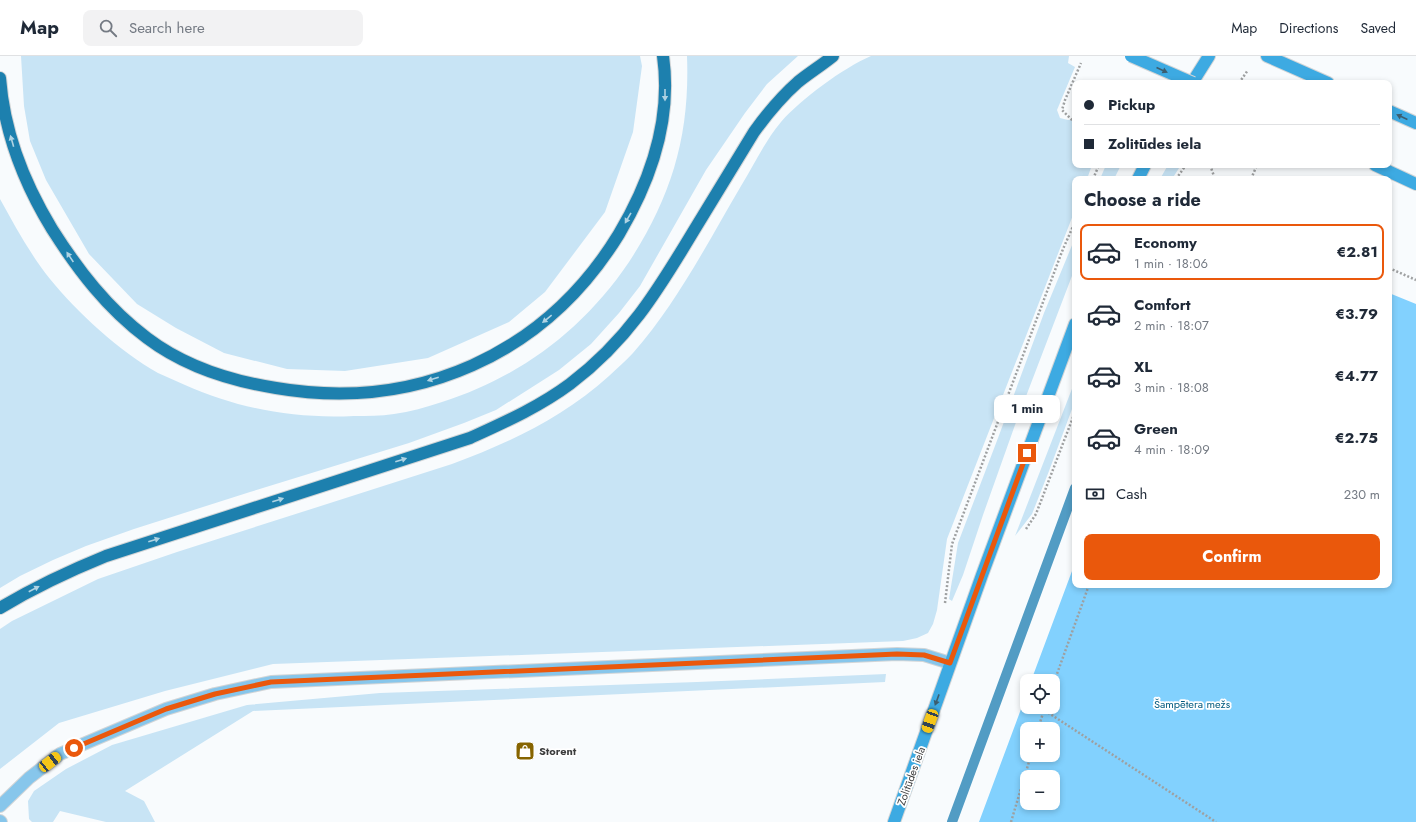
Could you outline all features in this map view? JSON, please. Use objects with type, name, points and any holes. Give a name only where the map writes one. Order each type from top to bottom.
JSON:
[{"type":"highway","points":[[0,78],[1,94],[15,152],[42,212],[70,258],[94,288],[119,314],[148,338],[173,354],[217,374],[256,385],[297,392],[336,394],[376,391],[416,385],[456,373],[489,358],[521,340],[551,316],[580,288],[606,254],[630,215],[649,174],[659,141],[665,105],[663,56]]},
{"type":"highway","points":[[0,608],[62,574],[106,556],[470,438],[524,414],[570,384],[611,348],[631,327],[647,306],[754,132],[767,115],[782,97],[798,82],[833,56]]},
{"type":"street","points":[[1131,56],[1185,80]]},
{"type":"street","points":[[1194,80],[1209,56]]},
{"type":"street","points":[[1267,56],[1322,80]]},
{"type":"street","points":[[1392,112],[1416,123]]},
{"type":"street","points":[[1381,168],[1416,184]]},
{"type":"street","name":"Zolitūdes iela","points":[[894,822],[950,663],[1072,332]]},
{"type":"lane","points":[[0,806],[29,778],[60,754],[166,709],[215,694],[271,682],[897,654],[924,655],[950,663]]},
{"type":"path","points":[[1074,80],[1081,63]]},
{"type":"path","points":[[1072,84],[1062,110],[1072,120]]},
{"type":"path","points":[[945,606],[952,544],[1052,278],[1072,229]]},
{"type":"path","points":[[1392,269],[1416,280]]},
{"type":"path","points":[[1036,514],[1072,420]]},
{"type":"path","points":[[1057,674],[1088,588]]},
{"type":"path","points":[[1053,714],[1216,822]]},
{"type":"path","points":[[1011,822],[1028,762]]},
{"type":"shaded area","points":[[21,56],[640,56],[642,66],[633,132],[605,212],[545,292],[509,322],[428,358],[345,371],[287,369],[224,353],[176,328],[137,304],[89,254],[46,180],[30,141],[24,106]]},
{"type":"shaded area","points":[[687,56],[798,56],[767,84],[745,113],[706,170],[640,286],[619,313],[591,344],[559,370],[496,410],[464,423],[409,443],[250,492],[86,546],[20,576],[0,588],[0,199],[36,260],[61,292],[86,318],[114,343],[158,373],[205,393],[268,411],[332,417],[379,416],[406,412],[471,392],[523,365],[548,348],[570,330],[611,287],[629,262],[644,237],[657,213],[667,189],[675,164],[685,112]]},
{"type":"shaded area","points":[[871,56],[1069,56],[1068,63],[1075,67],[1057,110],[1060,118],[1072,119],[1072,168],[1091,168],[1088,176],[1072,176],[1072,218],[947,539],[937,610],[933,624],[928,633],[917,638],[903,641],[273,664],[165,691],[59,723],[0,769],[0,629],[12,621],[98,579],[474,456],[535,428],[573,404],[609,376],[627,359],[664,314],[691,272],[775,129],[789,113],[811,94],[835,76]]},
{"type":"shaded area","points":[[1105,168],[1120,168],[1116,176],[1101,176]]},
{"type":"shaded area","points":[[1166,168],[1179,168],[1174,176],[1162,176]]},
{"type":"shaded area","points":[[1072,245],[1072,276],[1015,425],[963,575],[952,601],[949,599],[958,543],[1044,313]]},
{"type":"shaded area","points":[[1072,389],[1072,409],[1049,471],[1032,514],[1015,536]]},
{"type":"shaded area","points":[[886,674],[885,682],[253,711],[125,791],[144,801],[155,822],[106,822],[60,811],[53,822],[32,822],[29,819],[28,801],[34,791],[66,769],[112,745],[247,705],[380,693]]},
{"type":"green space","name":"Šampētera mežs","points":[[1392,294],[1416,304],[1416,822],[979,822],[1020,712],[1020,714],[1060,714],[1060,674],[1034,674],[1072,571],[1072,588],[1392,588]]},
{"type":"waterway","points":[[952,822],[1072,496]]},
{"type":"place","name":"Storent","points":[[525,751]]},
{"type":"route","points":[[74,748],[113,730],[166,709],[215,694],[271,682],[897,654],[924,655],[950,663],[1027,453]]}]
